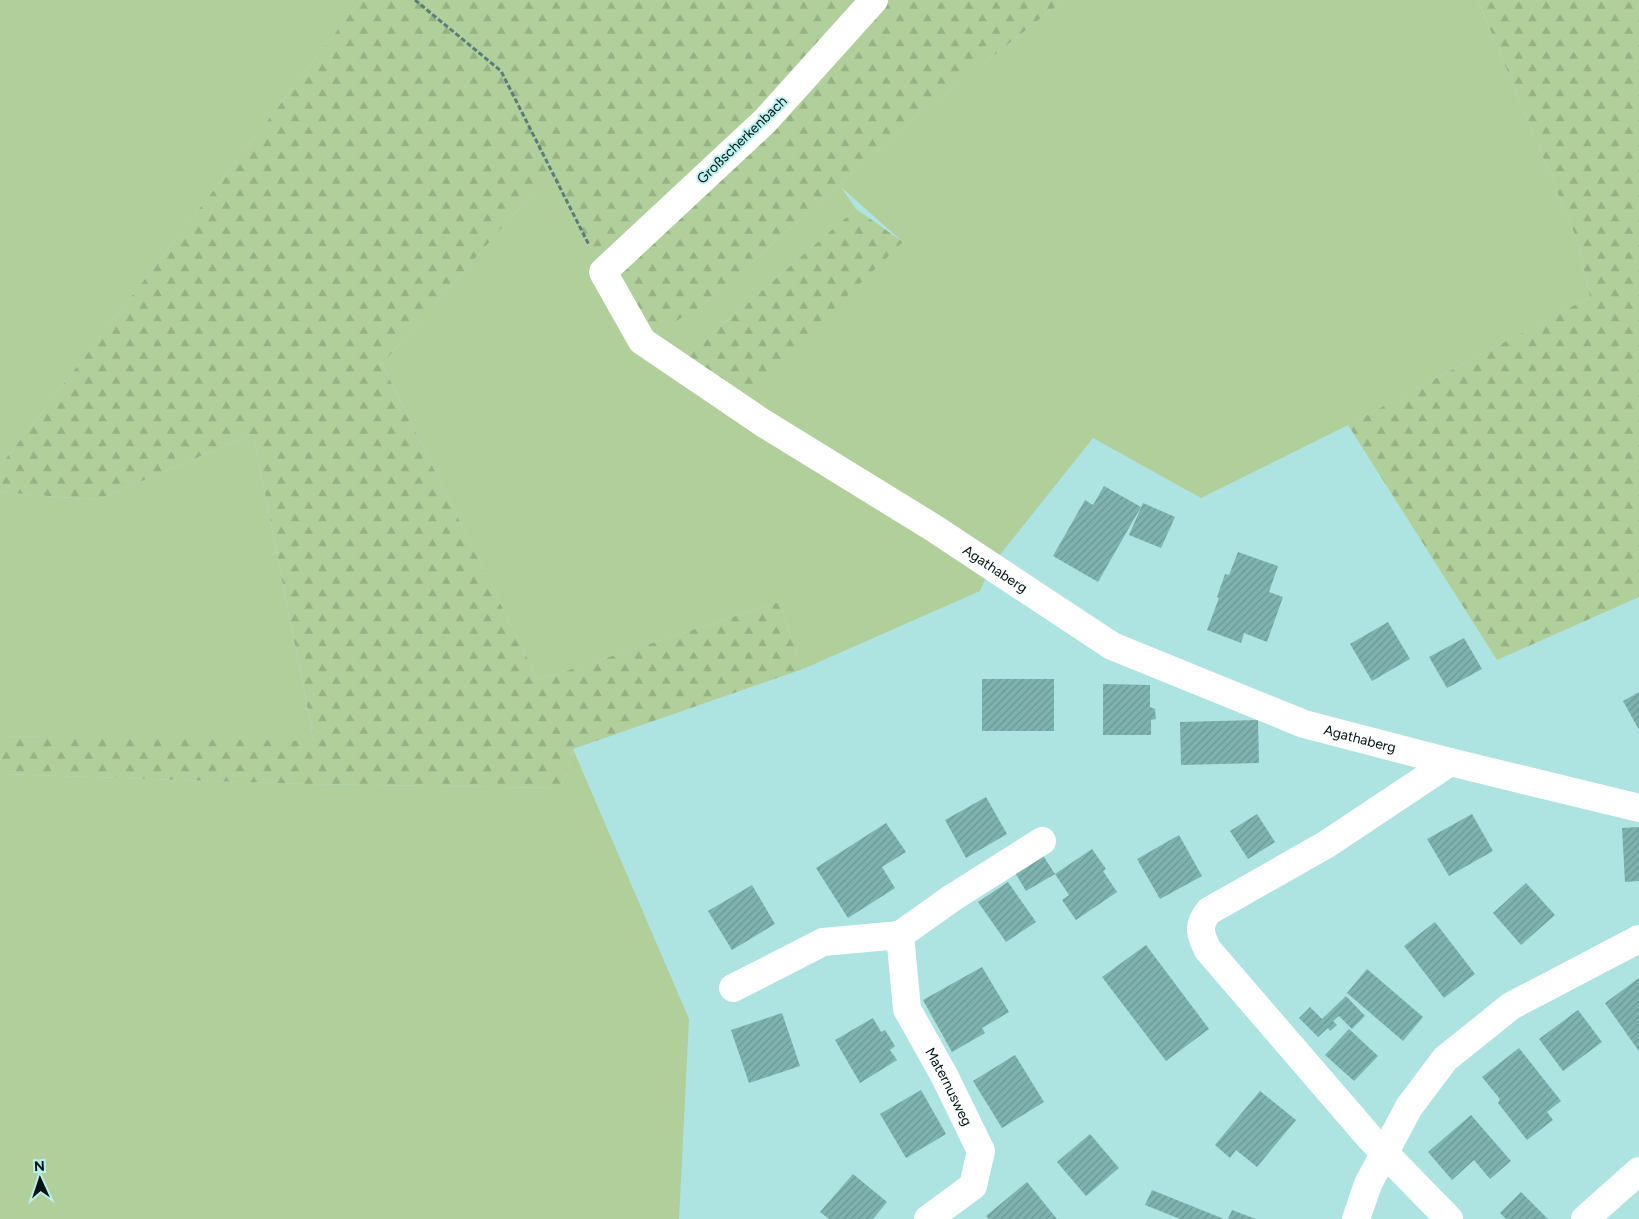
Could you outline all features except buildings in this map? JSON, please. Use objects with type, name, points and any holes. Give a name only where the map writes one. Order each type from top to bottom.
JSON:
[{"type":"street","name":"Großscherkenbach","points":[[603,272],[765,121],[874,0]]},
{"type":"street","name":"Agathaberg","points":[[603,272],[642,341],[763,423],[932,528],[1112,646],[1304,724],[1639,808]]},
{"type":"street","points":[[1449,1219],[1384,1154],[1208,950],[1200,929],[1203,918],[1209,911],[1327,844],[1450,762]]},
{"type":"street","points":[[733,988],[823,942],[900,935],[952,898],[1042,840]]},
{"type":"street","name":"Maternusweg","points":[[900,935],[906,1009],[945,1077],[982,1151],[973,1186],[928,1219]]},
{"type":"street","points":[[1356,1219],[1368,1184],[1409,1107],[1445,1059],[1511,1006],[1639,939]]},
{"type":"street","points":[[1584,1219],[1639,1170]]},
{"type":"path","points":[[415,0],[501,71],[603,272]]},
{"type":"green space","points":[[0,0],[361,0],[0,466]]},
{"type":"green space","points":[[361,0],[1064,0],[918,115],[703,305],[642,341],[603,272],[552,171],[382,364],[538,680],[779,602],[803,669],[573,749],[561,788],[305,784],[0,774],[0,736],[314,741],[253,434],[97,500],[0,492],[0,466]]},
{"type":"green space","points":[[1064,0],[1478,0],[1578,242],[1590,297],[1348,425],[1201,498],[1093,438],[991,566],[980,591],[803,669],[779,602],[538,680],[382,364],[552,171],[603,272],[703,305],[918,115]],"holes":[[[841,187],[903,242],[677,364],[856,209]]]},
{"type":"green space","points":[[1478,0],[1639,0],[1639,597],[1497,660],[1348,425],[1590,297],[1578,242]]},
{"type":"green space","points":[[856,209],[903,242],[735,404],[677,364]]},
{"type":"green space","points":[[253,434],[314,742],[0,736],[0,492],[97,500]]},
{"type":"green space","points":[[573,749],[689,1019],[679,1219],[0,1219],[0,774],[305,784],[561,788]]}]
